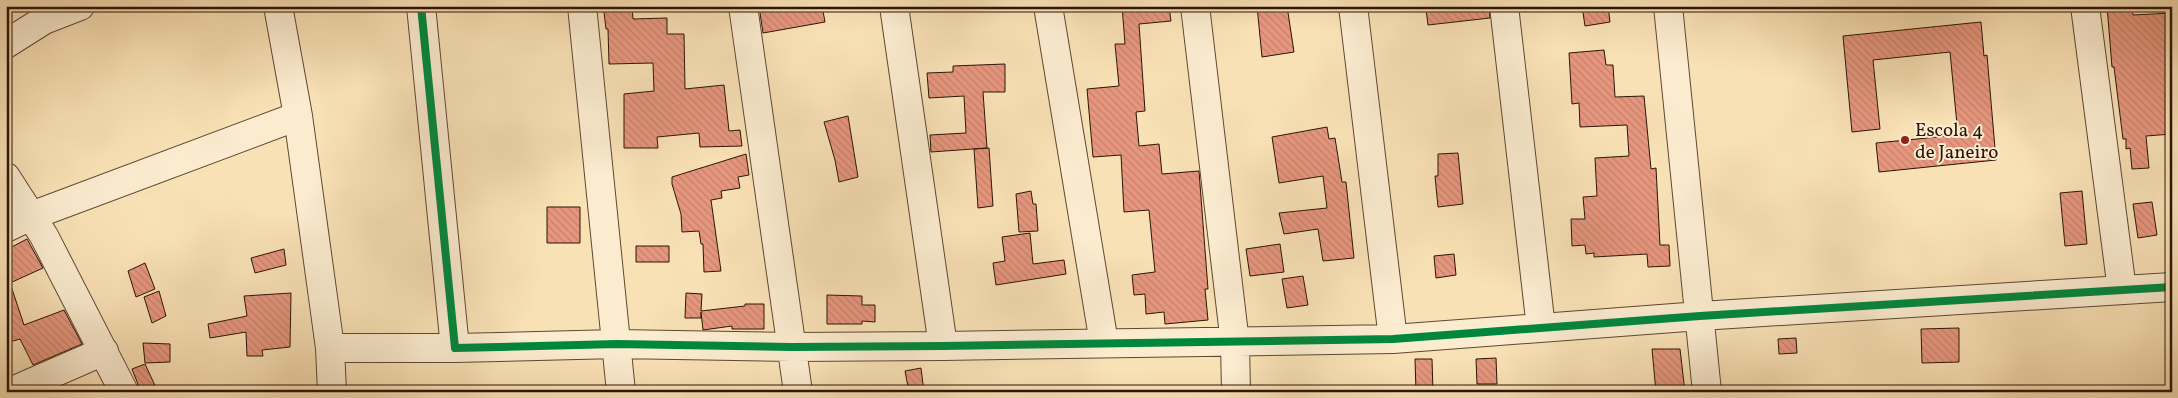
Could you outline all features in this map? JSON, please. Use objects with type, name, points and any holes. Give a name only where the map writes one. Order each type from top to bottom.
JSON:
[{"type":"street","points":[[6,44],[41,13],[80,6]]},
{"type":"street","points":[[278,6],[298,116],[330,348],[332,392]]},
{"type":"street","points":[[421,6],[456,348]]},
{"type":"street","points":[[582,6],[621,392]]},
{"type":"street","points":[[743,6],[798,392]]},
{"type":"street","points":[[894,6],[943,346]]},
{"type":"street","points":[[1048,6],[1104,343]]},
{"type":"street","points":[[1195,6],[1235,343],[1236,392]]},
{"type":"street","points":[[1352,6],[1393,339]]},
{"type":"street","points":[[1504,6],[1541,328]]},
{"type":"street","points":[[1668,6],[1707,392]]},
{"type":"street","points":[[2085,6],[2122,290]]},
{"type":"street","points":[[6,228],[31,216],[298,116]]},
{"type":"street","points":[[6,177],[44,236],[124,392]]},
{"type":"street","points":[[330,348],[456,348],[617,344],[792,347],[943,346],[1235,343],[1393,339],[1700,316],[2172,287]]},
{"type":"street","points":[[10,392],[104,351]]},
{"type":"building","points":[[612,6],[632,6],[633,19],[667,18],[667,34],[684,34],[685,89],[724,85],[729,131],[740,130],[742,146],[700,147],[699,133],[657,137],[658,148],[624,148],[624,94],[654,91],[653,63],[609,64],[608,29],[606,29],[604,12],[612,11]]},
{"type":"building","points":[[759,6],[822,6],[825,22],[763,33]]},
{"type":"building","points":[[1122,6],[1169,6],[1171,21],[1139,24],[1145,111],[1136,112],[1139,146],[1159,144],[1162,174],[1199,171],[1208,289],[1205,289],[1208,320],[1165,324],[1164,312],[1146,314],[1145,294],[1134,295],[1132,275],[1155,272],[1149,210],[1124,212],[1121,155],[1093,157],[1087,89],[1119,86],[1115,44],[1125,44]]},
{"type":"building","points":[[1257,6],[1287,6],[1294,52],[1262,57]]},
{"type":"building","points":[[1457,6],[1489,6],[1490,18],[1428,25],[1426,9]]},
{"type":"building","points":[[1582,6],[1608,6],[1610,22],[1585,26]]},
{"type":"building","points":[[2107,6],[2132,6],[2133,15],[2172,13],[2172,134],[2146,136],[2149,168],[2132,169],[2130,148],[2126,149],[2126,139],[2123,139],[2114,67],[2112,67]]},
{"type":"building","points":[[1981,22],[1984,56],[1987,55],[1996,160],[1879,172],[1876,143],[1958,135],[1950,52],[1873,60],[1880,129],[1852,132],[1843,36]]},
{"type":"building","points":[[1604,50],[1606,65],[1613,65],[1615,97],[1644,96],[1651,169],[1656,168],[1660,245],[1669,245],[1670,266],[1648,267],[1647,254],[1594,257],[1594,253],[1586,254],[1585,245],[1572,246],[1571,219],[1585,219],[1583,197],[1597,196],[1595,158],[1629,156],[1627,125],[1580,127],[1579,103],[1572,104],[1569,53]]},
{"type":"building","points":[[1005,64],[1005,92],[983,92],[987,148],[931,152],[930,135],[966,133],[964,96],[929,98],[927,73],[953,72],[953,66]]},
{"type":"building","points":[[848,116],[858,177],[839,182],[824,122]]},
{"type":"building","points":[[1327,127],[1329,139],[1335,138],[1342,182],[1346,182],[1354,258],[1323,261],[1318,229],[1284,234],[1279,213],[1327,208],[1323,176],[1279,183],[1272,137]]},
{"type":"building","points":[[989,148],[993,206],[978,208],[974,149]]},
{"type":"building","points":[[1458,153],[1463,204],[1438,207],[1435,176],[1438,176],[1438,154]]},
{"type":"building","points":[[746,154],[749,175],[738,177],[740,188],[721,191],[722,198],[711,200],[721,271],[704,272],[703,244],[701,244],[699,231],[682,232],[681,214],[672,184],[672,177]]},
{"type":"building","points":[[1031,191],[1033,204],[1036,204],[1038,231],[1019,232],[1016,194]]},
{"type":"building","points":[[2082,191],[2087,244],[2065,246],[2060,193]]},
{"type":"building","points":[[2152,202],[2157,235],[2138,238],[2133,204]]},
{"type":"building","points":[[547,207],[580,207],[580,243],[547,243]]},
{"type":"building","points":[[1030,233],[1033,264],[1064,260],[1066,274],[996,285],[993,263],[1005,261],[1002,237]]},
{"type":"building","points":[[27,239],[43,268],[10,283],[24,325],[64,310],[82,344],[33,365],[20,339],[6,343],[6,250]]},
{"type":"building","points":[[1280,244],[1284,272],[1250,276],[1246,249]]},
{"type":"building","points":[[636,246],[669,246],[669,262],[636,262]]},
{"type":"building","points":[[284,249],[286,265],[255,273],[251,258]]},
{"type":"building","points":[[1454,254],[1456,275],[1436,278],[1434,256]]},
{"type":"building","points":[[145,263],[155,289],[136,297],[128,271]]},
{"type":"building","points":[[1303,276],[1308,305],[1287,308],[1282,279]]},
{"type":"building","points":[[159,291],[166,316],[152,323],[144,297]]},
{"type":"building","points":[[291,293],[290,347],[262,350],[263,356],[247,356],[246,332],[210,338],[208,324],[247,316],[244,296]]},
{"type":"building","points":[[686,293],[702,294],[701,311],[745,306],[745,304],[764,304],[764,329],[732,329],[732,326],[703,330],[701,312],[701,318],[685,318]]},
{"type":"building","points":[[827,295],[862,296],[862,305],[875,305],[875,322],[862,321],[862,324],[827,324]]},
{"type":"building","points":[[1959,328],[1959,362],[1922,363],[1921,329]]},
{"type":"building","points":[[1796,338],[1797,353],[1779,354],[1778,339]]},
{"type":"building","points":[[143,343],[170,344],[170,362],[145,363]]},
{"type":"building","points":[[1652,349],[1680,349],[1685,392],[1656,392]]},
{"type":"building","points":[[1496,358],[1497,384],[1477,384],[1476,359]]},
{"type":"building","points":[[1415,359],[1432,359],[1433,392],[1416,392]]},
{"type":"building","points":[[145,364],[158,392],[141,392],[132,369]]},
{"type":"building","points":[[921,368],[924,392],[909,392],[905,371]]},
{"type":"cycle path","points":[[421,6],[455,348],[617,344],[792,347],[943,346],[1393,339],[1700,316],[2172,287]]},
{"type":"place","name":"Escola 4 de Janeiro","points":[[1905,140]]}]
